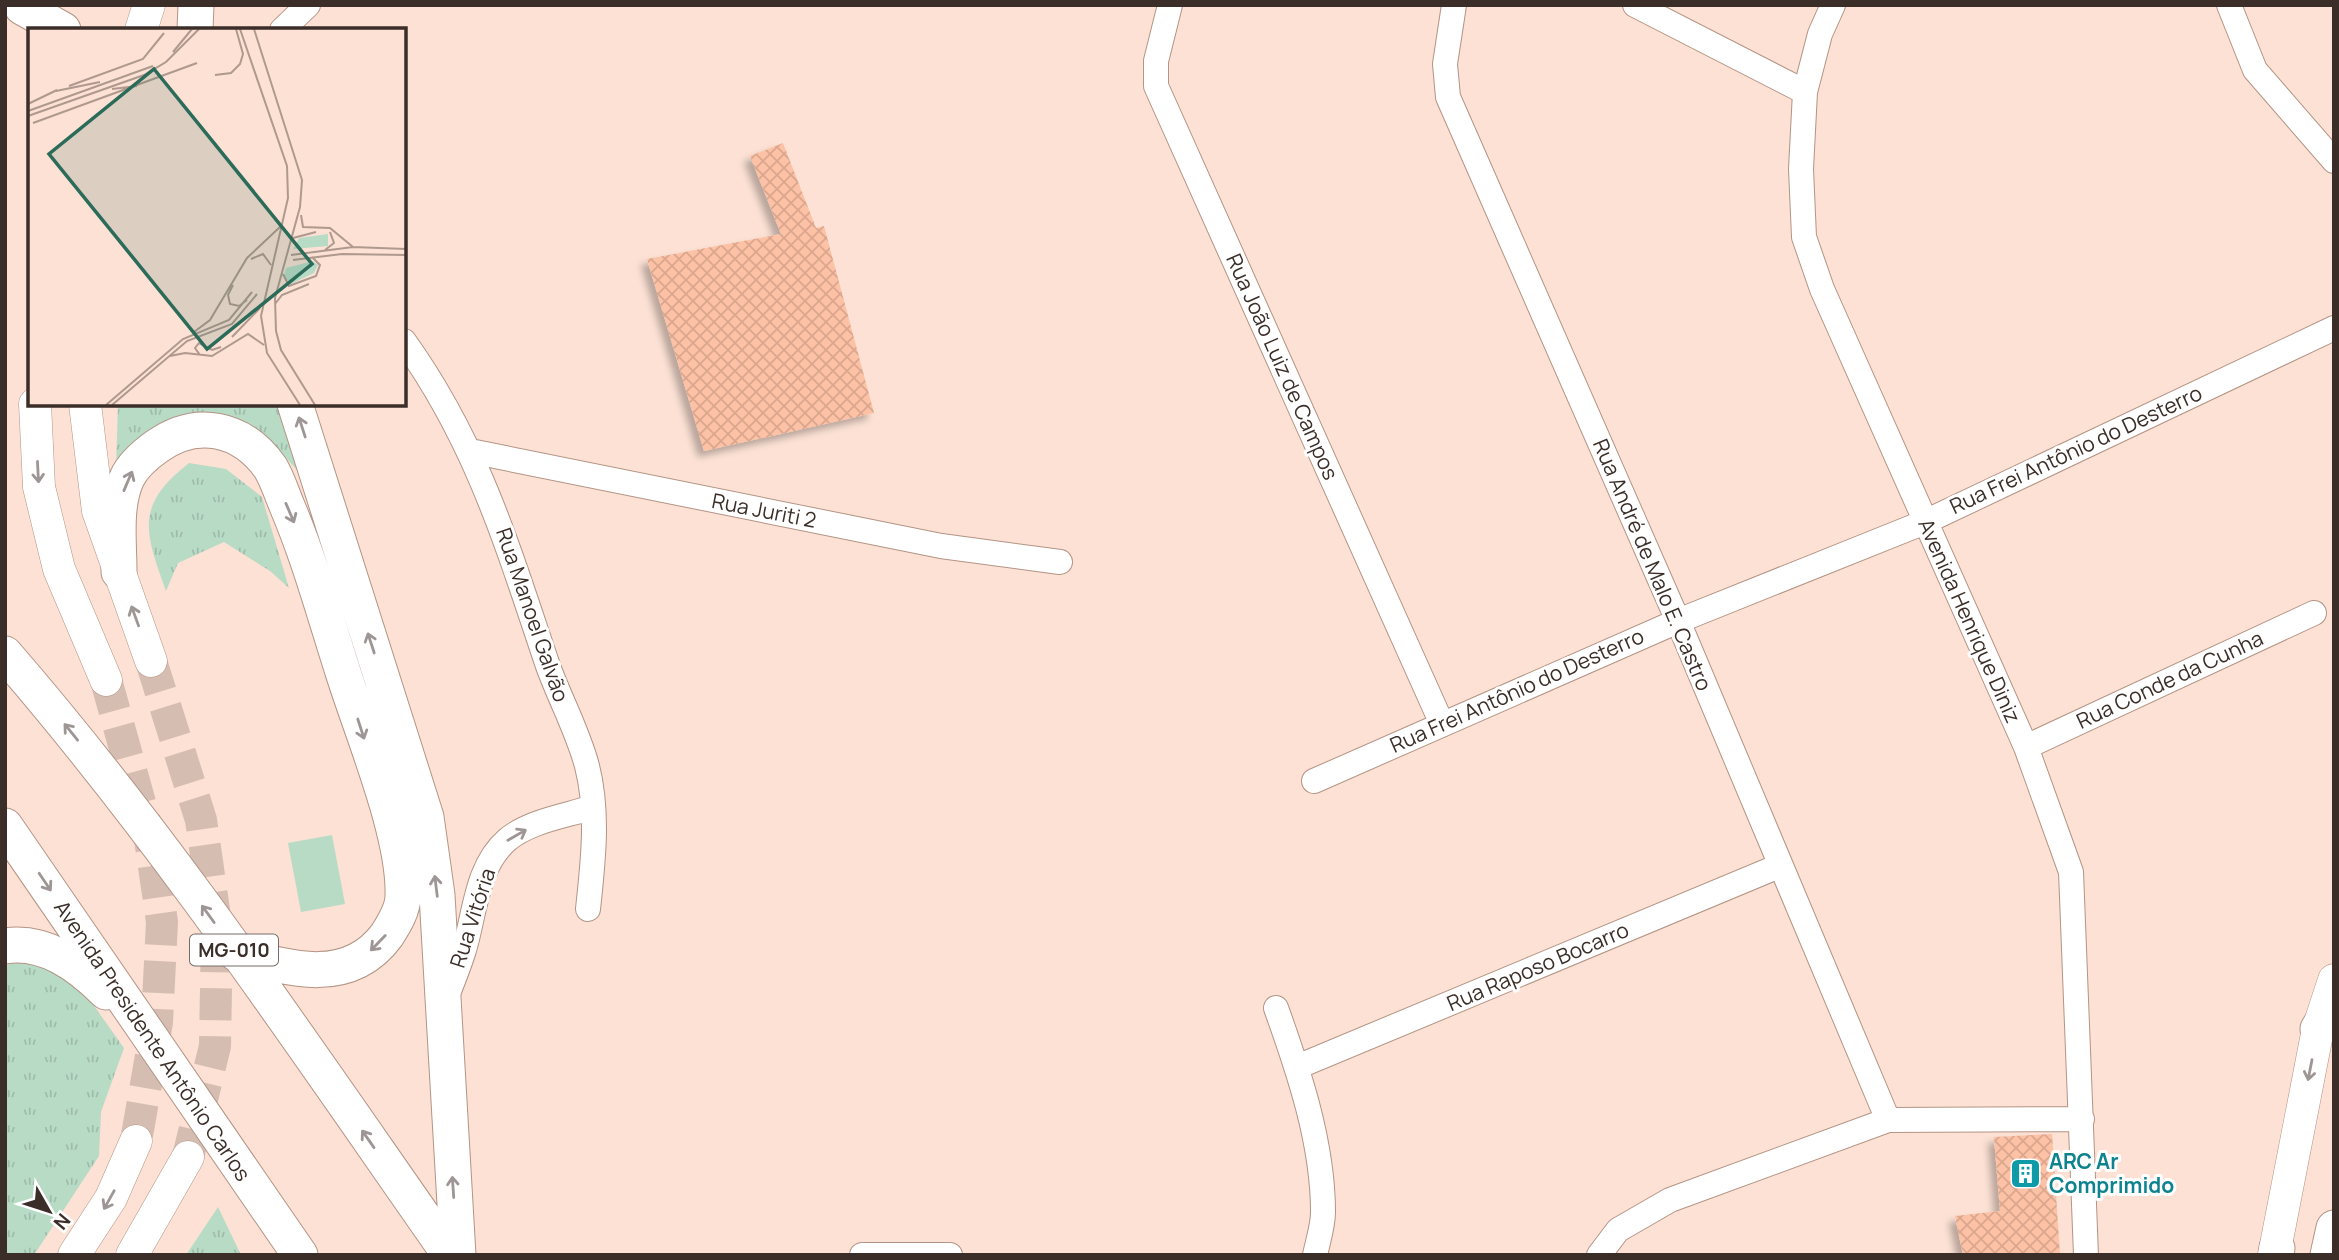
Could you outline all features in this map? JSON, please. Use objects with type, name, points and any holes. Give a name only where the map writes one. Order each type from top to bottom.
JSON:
[{"type":"highway","points":[[195,28],[196,5]]},
{"type":"highway","points":[[20,7],[58,28]]},
{"type":"highway","points":[[296,406],[426,817],[438,895],[458,1255]]},
{"type":"highway","points":[[119,572],[119,510],[128,478],[144,455],[167,439],[190,429],[216,428],[242,439],[270,468],[298,533],[394,833],[403,898],[395,923],[381,942],[362,959],[344,967],[311,972],[284,968],[237,954]]},
{"type":"highway","name":"MG-010","points":[[5,654],[109,779],[237,954],[450,1255]]},
{"type":"highway","name":"Avenida Presidente Antônio Carlos","points":[[5,826],[285,1240],[300,1255]]},
{"type":"highway","points":[[5,946],[27,945],[50,951],[84,971],[108,995],[130,1010]]},
{"type":"highway","points":[[2328,1255],[2334,1228]]},
{"type":"main road","points":[[142,28],[149,5]]},
{"type":"main road","points":[[188,28],[196,5]]},
{"type":"main road","points":[[35,406],[39,487],[59,569],[106,680]]},
{"type":"main road","points":[[85,406],[99,511],[151,661]]},
{"type":"main road","points":[[2272,1253],[2334,980]]},
{"type":"main road","points":[[74,1255],[111,1198],[136,1140]]},
{"type":"main road","points":[[132,1255],[188,1157]]},
{"type":"street","points":[[284,28],[308,5]]},
{"type":"street","name":"Rua João Luiz de Campos","points":[[1170,5],[1158,48],[1156,86],[1441,724]]},
{"type":"street","name":"Rua André de Malo E. Castro","points":[[1454,5],[1446,64],[1448,97],[1678,621],[1888,1120]]},
{"type":"street","points":[[1635,5],[1805,92]]},
{"type":"street","name":"Avenida Henrique Diniz","points":[[1833,5],[1820,34],[1805,92],[1801,169],[1804,237],[1822,289],[2026,747],[2071,872],[2086,1255]]},
{"type":"street","points":[[2229,5],[2255,70],[2334,161]]},
{"type":"street","name":"Rua Frei Antônio do Desterro","points":[[1314,780],[1678,621],[1924,522],[2334,328]]},
{"type":"street","name":"Rua Manoel Galvão","points":[[406,344],[438,388],[488,489],[556,688],[587,765],[595,841],[588,909]]},
{"type":"street","name":"Rua Juriti 2","points":[[470,452],[942,547],[1060,562]]},
{"type":"street","name":"Rua Conde da Cunha","points":[[2026,747],[2314,613]]},
{"type":"street","name":"Rua Vitória","points":[[443,1007],[464,948],[481,882],[495,855],[507,840],[523,831],[593,807]]},
{"type":"street","name":"Rua Raposo Bocarro","points":[[1297,1067],[1779,866]]},
{"type":"street","points":[[1276,1008],[1297,1067],[1320,1170],[1323,1215],[1315,1255]]},
{"type":"street","points":[[1599,1255],[1618,1230],[1670,1200],[1888,1120],[2082,1119]]},
{"type":"street","points":[[862,1255],[950,1255]]},
{"type":"green space","points":[[118,406],[279,406],[387,745],[297,470],[265,435],[249,425],[116,470]]},
{"type":"green space","points":[[189,463],[226,469],[262,497],[289,588],[270,571],[224,542],[178,563],[166,591],[153,552],[149,521],[159,493],[171,478]]},
{"type":"green space","points":[[332,835],[345,904],[301,912],[288,843]]},
{"type":"green space","points":[[20,959],[75,979],[124,1048],[101,1112],[99,1156],[34,1255],[5,1255],[5,966]]},
{"type":"green space","points":[[218,1207],[241,1255],[186,1255]]},
{"type":"building","points":[[783,143],[816,228],[824,226],[874,413],[704,451],[647,259],[781,234],[750,156]]},
{"type":"building","name":"ARC Ar Comprimido","points":[[2052,1134],[2060,1255],[1963,1255],[1955,1216],[2000,1211],[1994,1137]]},
{"type":"tunnel","points":[[151,661],[201,820],[217,931],[215,1046],[188,1157]]},
{"type":"tunnel","points":[[106,680],[150,839],[162,922],[157,1022],[136,1141]]},
{"type":"place","name":"ARC Ar Comprimido","points":[[2026,1174]]}]
